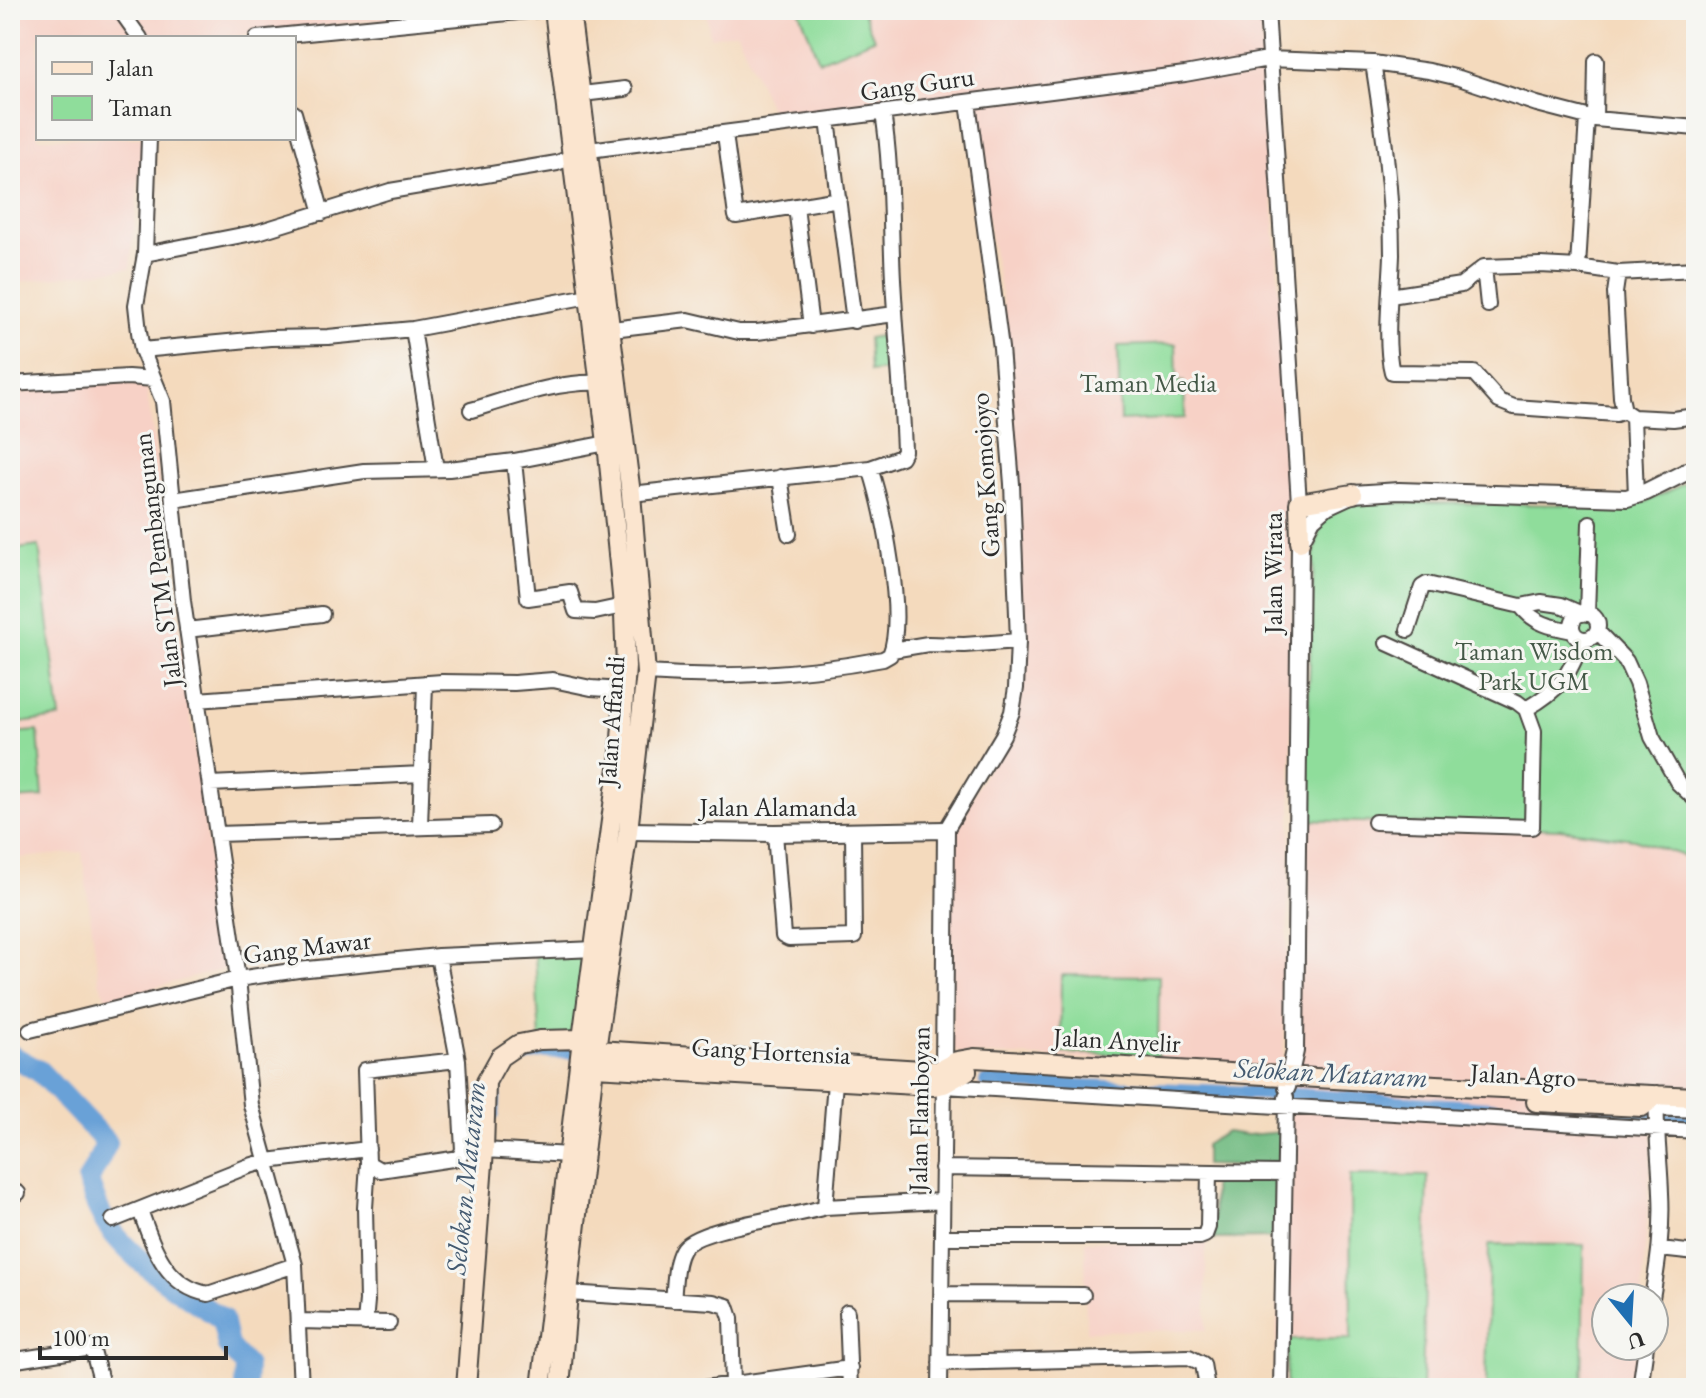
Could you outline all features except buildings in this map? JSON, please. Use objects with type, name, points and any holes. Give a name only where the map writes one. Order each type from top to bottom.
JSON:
[{"type":"main road","name":"Jalan Affandi","points":[[554,10],[612,329],[631,494],[619,830],[595,949],[560,1388]]},
{"type":"main road","name":"Jalan Affandi","points":[[541,1388],[569,1155],[646,673],[629,611],[589,296],[581,154],[582,94],[570,10]]},
{"type":"main road","points":[[1299,503],[1353,494]]},
{"type":"main road","name":"Jalan Wirata","points":[[1299,503],[1300,542]]},
{"type":"main road","points":[[466,1388],[488,1149],[486,1082],[491,1068],[500,1057],[519,1044],[540,1040],[587,1054]]},
{"type":"main road","name":"Gang Hortensia","points":[[587,1054],[944,1080]]},
{"type":"main road","name":"Gang Hortensia","points":[[587,1054],[835,1082],[934,1086],[944,1080]]},
{"type":"main road","name":"Jalan Anyelir","points":[[944,1080],[957,1061],[974,1058],[1287,1093]]},
{"type":"main road","name":"Jalan Agro","points":[[1287,1093],[1642,1107],[1656,1113],[1696,1097]]},
{"type":"street","points":[[120,10],[139,36]]},
{"type":"street","points":[[286,36],[538,10]]},
{"type":"street","name":"Jalan Wirata","points":[[1267,10],[1299,503]]},
{"type":"street","name":"Gang Guru","points":[[145,254],[258,232],[390,191],[557,163],[581,154],[1196,72],[1268,59],[1373,63],[1429,71],[1591,118],[1696,128]]},
{"type":"street","points":[[1578,267],[1596,61]]},
{"type":"street","points":[[1373,63],[1383,123],[1388,185],[1392,253],[1390,369],[1393,373],[1467,371],[1478,376],[1506,405],[1673,419],[1696,416]]},
{"type":"street","points":[[582,94],[625,89]]},
{"type":"street","name":"Gang Komojoyo","points":[[946,830],[1007,723],[1016,688],[1018,641],[1012,484],[1001,348],[968,102]]},
{"type":"street","points":[[631,494],[870,468],[901,457],[904,451],[895,314],[892,193],[883,113]]},
{"type":"street","points":[[296,120],[322,213]]},
{"type":"street","points":[[828,120],[854,321]]},
{"type":"street","points":[[725,134],[736,216],[839,199]]},
{"type":"street","name":"Jalan STM Pembangunan","points":[[149,140],[145,254],[136,305],[142,350],[163,401],[187,630],[238,979],[251,1105],[295,1265],[301,1388]]},
{"type":"street","points":[[796,207],[811,326]]},
{"type":"street","points":[[1390,296],[1461,285],[1484,267],[1578,267],[1618,273],[1696,269]]},
{"type":"street","points":[[1484,267],[1488,305]]},
{"type":"street","points":[[1618,273],[1615,293],[1621,404],[1629,414],[1636,496]]},
{"type":"street","points":[[142,350],[413,329],[589,296]]},
{"type":"street","points":[[612,329],[698,320],[739,332],[895,314]]},
{"type":"street","points":[[413,329],[436,469]]},
{"type":"street","points":[[128,377],[147,365]]},
{"type":"street","points":[[10,384],[128,377],[154,379]]},
{"type":"street","points":[[471,410],[580,382],[600,383]]},
{"type":"street","points":[[173,500],[364,471],[436,469],[514,461],[607,443]]},
{"type":"street","points":[[514,461],[528,598],[570,592],[576,611],[629,611]]},
{"type":"street","points":[[1300,542],[1312,519],[1327,506],[1353,494],[1399,491],[1627,498],[1696,467]]},
{"type":"street","points":[[646,673],[719,676],[798,673],[883,659],[890,655],[895,624],[888,551],[870,468]]},
{"type":"street","points":[[780,477],[789,534]]},
{"type":"street","points":[[1584,614],[1590,523]]},
{"type":"street","name":"Jalan Wirata","points":[[1287,1093],[1295,1051],[1300,542]]},
{"type":"street","points":[[1408,630],[1422,587],[1427,584],[1521,606],[1541,602],[1561,605],[1595,618],[1597,631],[1626,661],[1652,737],[1678,783],[1696,800]]},
{"type":"street","points":[[1521,606],[1531,618],[1546,626],[1592,637],[1597,631]]},
{"type":"street","points":[[187,630],[322,614]]},
{"type":"street","points":[[1526,709],[1545,698],[1571,670],[1578,635],[1573,622],[1584,614]]},
{"type":"street","points":[[892,650],[928,644],[1018,641]]},
{"type":"street","points":[[1375,822],[1532,827],[1534,731],[1526,709],[1517,702],[1387,643]]},
{"type":"street","points":[[197,700],[425,684],[553,680],[591,688],[624,690]]},
{"type":"street","points":[[420,826],[425,684]]},
{"type":"street","points":[[210,784],[422,774]]},
{"type":"street","points":[[217,834],[491,825]]},
{"type":"street","name":"Jalan Alamanda","points":[[619,830],[775,833],[946,830]]},
{"type":"street","name":"Jalan Flamboyan","points":[[940,1388],[946,830]]},
{"type":"street","points":[[775,833],[783,936],[789,939],[854,937],[853,831]]},
{"type":"street","name":"Gang Mawar","points":[[30,1030],[238,979],[298,970],[438,956],[595,949]]},
{"type":"street","points":[[368,1156],[380,1170],[459,1158],[463,1150],[458,1060],[438,956]]},
{"type":"street","points":[[365,1323],[368,1156],[365,1070],[458,1060]]},
{"type":"street","points":[[944,1080],[1287,1093],[1656,1113],[1696,1110]]},
{"type":"street","points":[[825,1207],[835,1082]]},
{"type":"street","points":[[1281,1388],[1287,1093]]},
{"type":"street","points":[[1656,1113],[1696,1131]]},
{"type":"street","points":[[1655,1282],[1660,1249],[1661,1195],[1656,1113]]},
{"type":"street","points":[[463,1150],[569,1155]]},
{"type":"street","points":[[113,1220],[267,1161],[368,1156]]},
{"type":"street","points":[[942,1168],[1284,1173]]},
{"type":"street","points":[[942,1237],[1200,1237],[1205,1235],[1208,1227],[1209,1172]]},
{"type":"street","points":[[673,1300],[682,1249],[694,1239],[825,1207],[942,1201]]},
{"type":"street","points":[[140,1210],[165,1269],[195,1291],[208,1294],[295,1265]]},
{"type":"street","points":[[1660,1249],[1696,1253]]},
{"type":"street","points":[[568,1293],[727,1306],[730,1310],[733,1385]]},
{"type":"street","points":[[942,1294],[1083,1295]]},
{"type":"street","points":[[847,1312],[850,1388]]},
{"type":"street","points":[[298,1321],[389,1323]]},
{"type":"street","points":[[10,1361],[92,1348],[103,1388]]},
{"type":"street","points":[[940,1363],[1189,1357],[1203,1364],[1207,1388]]},
{"type":"street","points":[[1640,1388],[1644,1362]]},
{"type":"street","points":[[705,1388],[850,1368]]},
{"type":"shaded area","points":[[10,10],[460,10],[235,36],[36,36],[36,140],[143,140],[130,268],[10,283]]},
{"type":"shaded area","points":[[706,10],[1260,10],[1292,491],[1291,820],[1283,1056],[1274,1066],[962,1054],[952,1048],[950,840],[1012,721],[1016,489],[1003,303],[988,223],[971,94],[774,118],[737,32],[710,37]]},
{"type":"shaded area","points":[[123,381],[146,383],[225,969],[107,1000],[99,982],[82,852],[10,859],[10,394]]},
{"type":"shaded area","points":[[1696,477],[1696,1107],[1654,1105],[1643,1282],[1590,1282],[1590,1362],[1637,1362],[1635,1388],[1274,1388],[1284,1178],[1294,1082],[1311,567],[1320,524],[1349,502],[1600,505],[1646,502]]},
{"type":"shaded area","points":[[1206,1240],[1206,1330],[1086,1331],[1085,1241]]},
{"type":"green space","points":[[862,10],[874,39],[819,61],[800,12]]},
{"type":"green space","points":[[887,335],[889,370],[870,372],[868,338]]},
{"type":"green space","name":"Taman Media","points":[[1176,344],[1177,381],[1184,382],[1185,418],[1120,421],[1118,346]]},
{"type":"green space","name":"Taman Wisdom Park UGM","points":[[1696,478],[1696,860],[1634,839],[1560,829],[1304,820],[1314,555],[1323,514],[1349,502],[1580,505],[1646,502]]},
{"type":"green space","points":[[39,546],[60,718],[10,724],[10,550]]},
{"type":"green space","points":[[38,731],[43,797],[13,799],[10,733]]},
{"type":"green space","points":[[584,953],[574,1046],[540,1041],[535,954]]},
{"type":"green space","points":[[1061,975],[1159,976],[1158,1056],[1060,1053]]},
{"type":"green space","points":[[1226,1132],[1247,1135],[1281,1132],[1279,1167],[1205,1165],[1205,1145]]},
{"type":"green space","points":[[1350,1175],[1428,1176],[1422,1388],[1286,1388],[1287,1340],[1351,1339]]},
{"type":"green space","points":[[1213,1178],[1284,1178],[1272,1238],[1214,1239]]},
{"type":"green space","points":[[1489,1244],[1584,1245],[1582,1388],[1486,1388]]},
{"type":"waterway","name":"Selokan Mataram","points":[[493,1114],[497,1081],[511,1063],[542,1052],[587,1055]]},
{"type":"waterway","points":[[10,1055],[39,1071],[107,1143],[88,1181],[102,1216],[140,1260],[222,1319],[228,1346],[246,1366],[245,1388]]},
{"type":"waterway","name":"Selokan Mataram","points":[[986,1082],[1299,1095],[1696,1122]]}]
